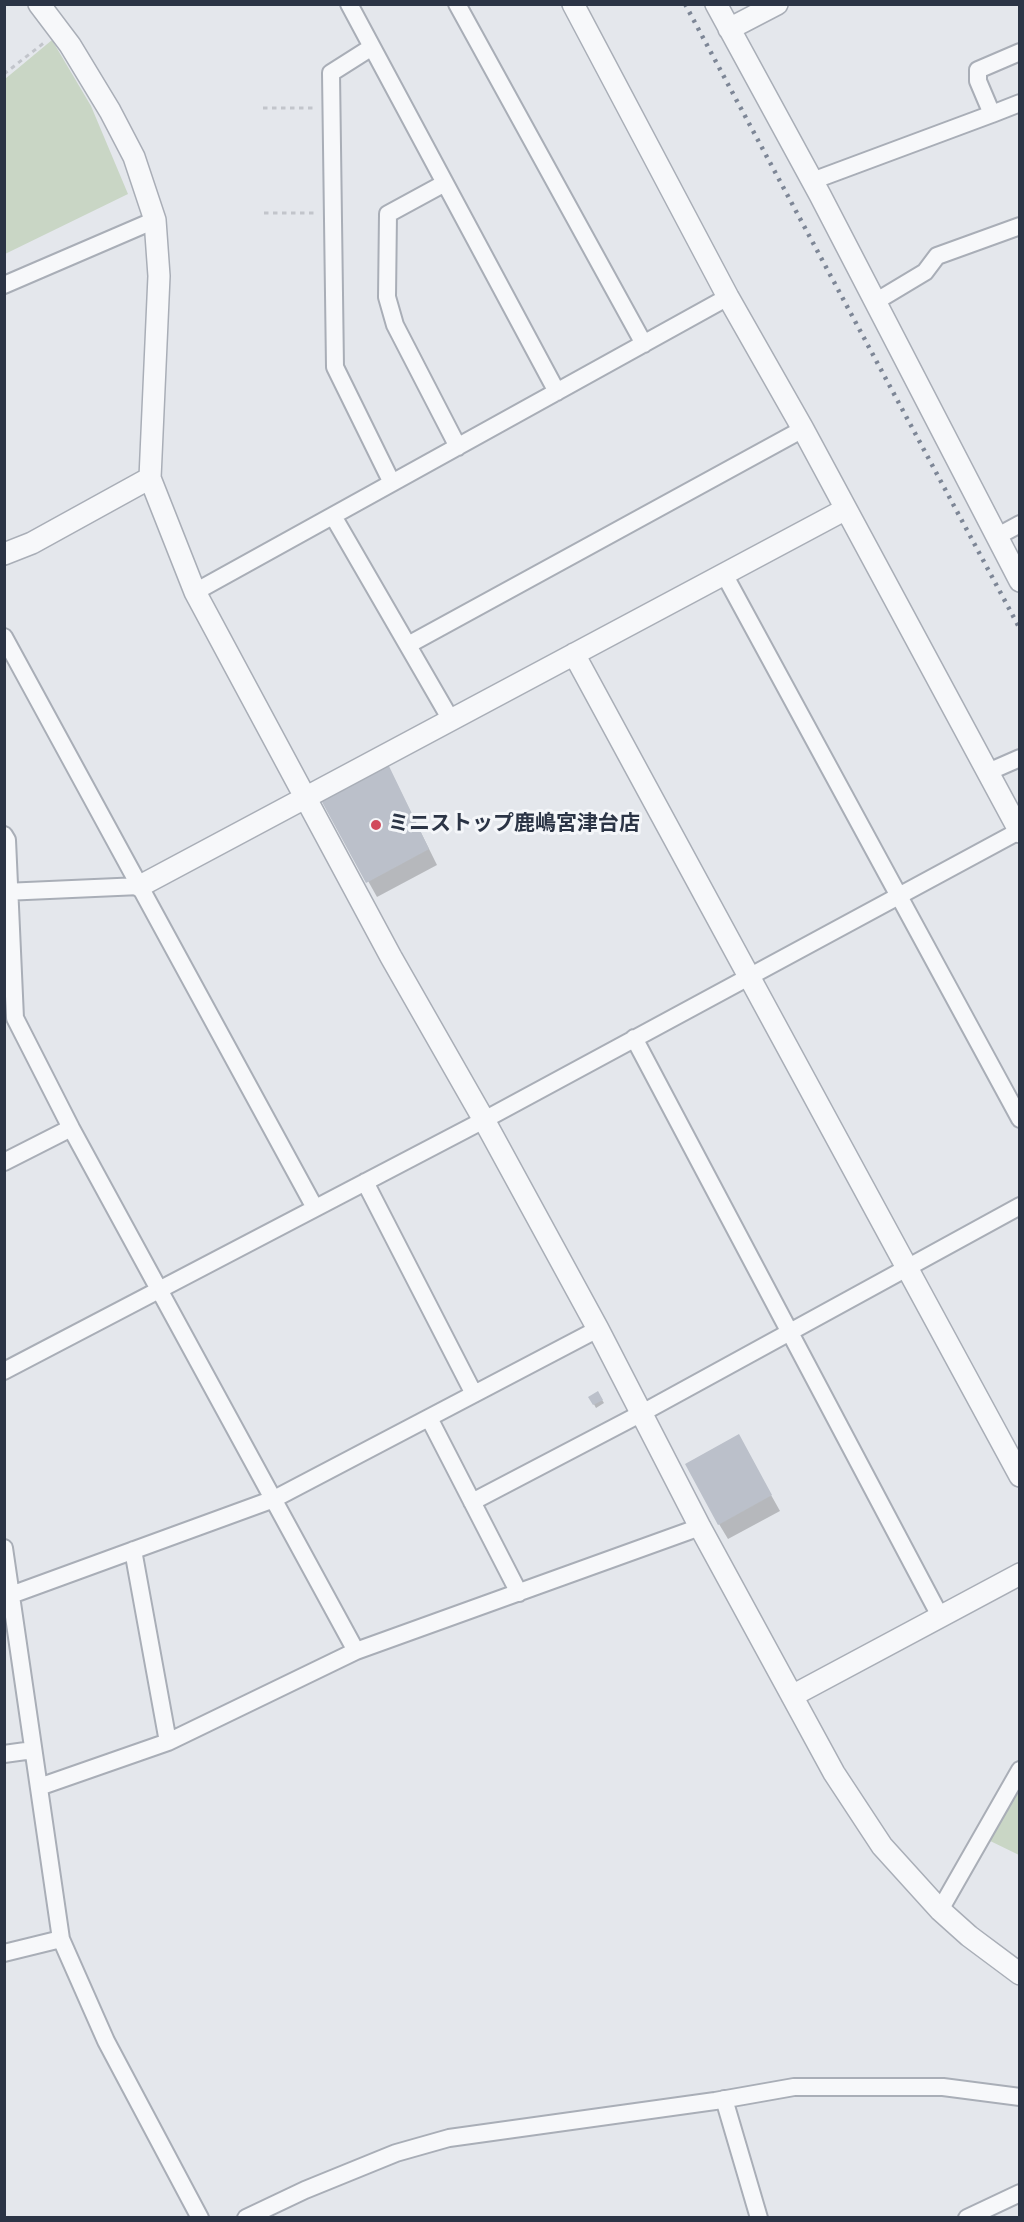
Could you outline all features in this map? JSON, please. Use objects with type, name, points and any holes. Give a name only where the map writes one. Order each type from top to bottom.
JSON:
[{"type":"street","points":[[39,4],[70,45],[110,111],[134,157],[154,220],[159,276],[150,478],[195,592],[391,957],[484,1120],[598,1329],[700,1527],[834,1773],[882,1846],[940,1910],[969,1936],[1020,1974]]},
{"type":"street","points":[[350,4],[557,392]]},
{"type":"street","points":[[457,4],[644,344]]},
{"type":"street","points":[[4,1371],[484,1120],[1019,831],[803,429],[728,297],[573,4]]},
{"type":"street","points":[[716,4],[812,181],[1020,581]]},
{"type":"street","points":[[729,29],[777,4]]},
{"type":"street","points":[[372,47],[331,73],[335,367],[392,483]]},
{"type":"street","points":[[992,114],[978,81],[978,70],[1020,52]]},
{"type":"street","points":[[812,181],[1020,103]]},
{"type":"street","points":[[445,183],[388,214],[387,297],[395,325],[458,447]]},
{"type":"street","points":[[4,285],[154,220]]},
{"type":"street","points":[[875,302],[925,272],[937,256],[1020,226]]},
{"type":"street","points":[[195,592],[728,297]]},
{"type":"street","points":[[408,645],[803,429]]},
{"type":"street","points":[[4,554],[32,543],[150,478]]},
{"type":"street","points":[[7,892],[140,886],[846,509]]},
{"type":"street","points":[[333,516],[451,720]]},
{"type":"street","points":[[996,537],[1020,524]]},
{"type":"street","points":[[724,574],[1020,1119]]},
{"type":"street","points":[[4,638],[315,1208]]},
{"type":"street","points":[[574,654],[1020,1476]]},
{"type":"street","points":[[987,772],[1020,758]]},
{"type":"street","points":[[4,835],[7,840],[7,892],[15,1018],[71,1128],[356,1651]]},
{"type":"street","points":[[634,1038],[940,1616]]},
{"type":"street","points":[[4,1162],[71,1128]]},
{"type":"street","points":[[366,1182],[474,1394]]},
{"type":"street","points":[[472,1502],[642,1413],[1020,1206]]},
{"type":"street","points":[[11,1595],[273,1499],[598,1329]]},
{"type":"street","points":[[429,1418],[519,1593]]},
{"type":"street","points":[[39,1787],[168,1742],[356,1651],[700,1527]]},
{"type":"street","points":[[4,1548],[11,1595],[12,1653],[33,1750],[61,1939],[106,2041],[200,2217]]},
{"type":"street","points":[[133,1550],[168,1742]]},
{"type":"street","points":[[792,1696],[1020,1574]]},
{"type":"street","points":[[4,1754],[33,1750]]},
{"type":"street","points":[[940,1910],[1020,1770]]},
{"type":"street","points":[[4,1953],[61,1939]]},
{"type":"street","points":[[246,2217],[396,2153],[449,2138],[795,2087],[943,2087],[1020,2097]]},
{"type":"street","points":[[724,2099],[759,2217]]},
{"type":"street","points":[[975,2216],[1020,2193]]},
{"type":"path","points":[[4,74],[53,35]]},
{"type":"path","points":[[263,108],[332,108]]},
{"type":"path","points":[[264,213],[333,213]]},
{"type":"green space","points":[[52,40],[91,106],[128,194],[5,254],[5,79]]},
{"type":"green space","points":[[1019,1776],[1019,1855],[982,1837]]},
{"type":"building","name":"ミニストップ鹿嶋宮津台店","points":[[387,762],[429,849],[366,883],[322,802],[323,796]]},
{"type":"building","points":[[598,1391],[603,1400],[593,1405],[588,1397]]},
{"type":"building","points":[[739,1434],[772,1495],[718,1525],[685,1464]]},
{"type":"railway","points":[[685,4],[1020,629]]},
{"type":"place","name":"ミニストップ鹿嶋宮津台店","points":[[376,825]]}]
